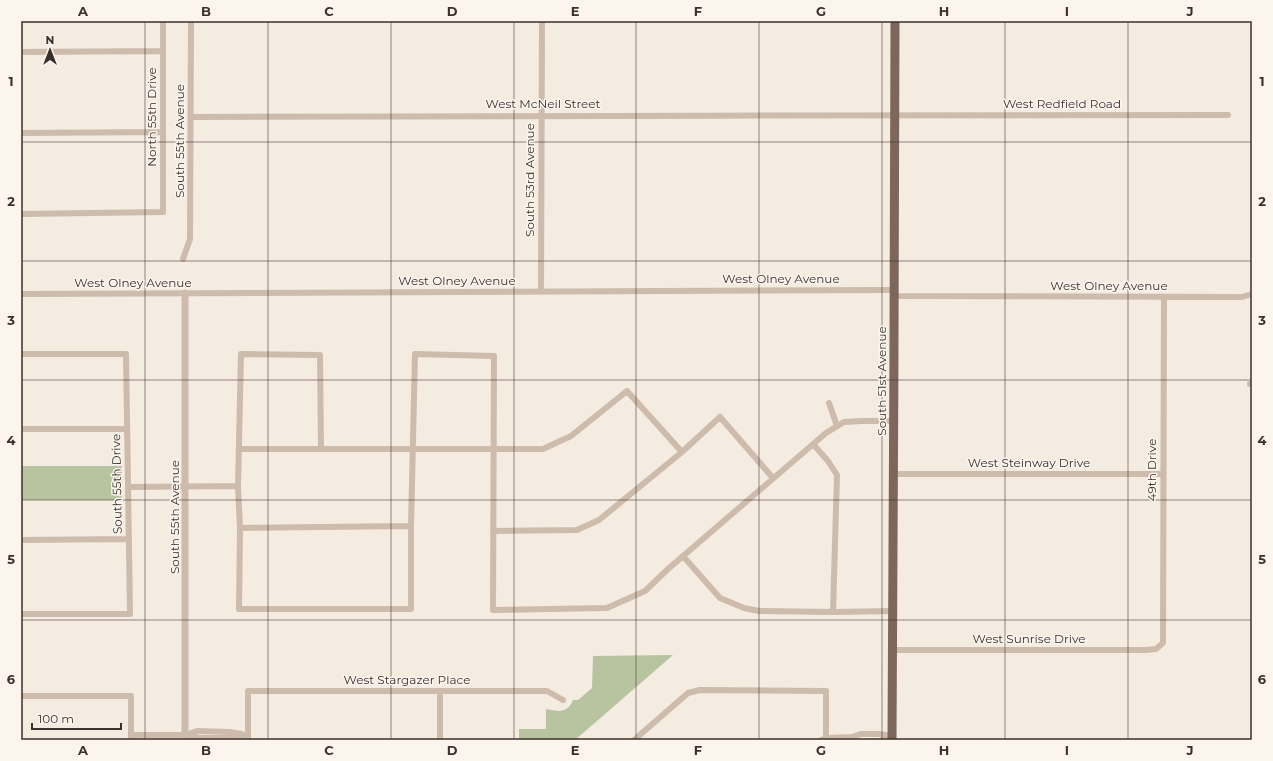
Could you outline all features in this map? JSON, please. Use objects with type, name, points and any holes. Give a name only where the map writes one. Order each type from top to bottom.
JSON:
[{"type":"main road","name":"South 51st Avenue","points":[[892,738],[895,21]]},
{"type":"street","name":"North 55th Drive","points":[[21,214],[163,212],[163,21]]},
{"type":"street","name":"South 55th Avenue","points":[[183,259],[190,239],[192,117],[191,21]]},
{"type":"street","name":"South 53rd Avenue","points":[[541,291],[542,21]]},
{"type":"street","points":[[21,52],[163,51]]},
{"type":"street","name":"West McNeil Street","points":[[192,117],[541,115],[895,116]]},
{"type":"street","name":"West Redfield Road","points":[[895,116],[1228,115]]},
{"type":"street","points":[[21,133],[163,132]]},
{"type":"street","name":"West Olney Avenue","points":[[21,294],[541,291],[894,293],[1164,298],[1242,297],[1252,294]]},
{"type":"street","name":"South 55th Avenue","points":[[185,293],[185,737]]},
{"type":"street","name":"49th Drive","points":[[1163,643],[1164,298]]},
{"type":"street","name":"South 55th Drive","points":[[21,354],[126,354],[130,614],[21,614]]},
{"type":"street","points":[[320,449],[320,355],[241,354],[238,486],[240,528],[239,609],[411,609],[412,450],[415,354],[494,356],[493,610],[607,608],[645,591],[683,556],[826,433],[844,422],[862,420],[894,420]]},
{"type":"street","points":[[239,449],[543,449],[572,436],[627,391],[682,452]]},
{"type":"street","points":[[829,403],[837,426]]},
{"type":"street","points":[[493,531],[577,530],[599,520],[682,452],[720,417],[774,478]]},
{"type":"street","points":[[21,429],[127,429]]},
{"type":"street","points":[[813,444],[828,461],[837,475],[833,612]]},
{"type":"street","name":"West Steinway Drive","points":[[894,474],[1164,474]]},
{"type":"street","points":[[128,486],[238,486]]},
{"type":"street","points":[[240,528],[411,526]]},
{"type":"street","points":[[21,540],[129,539]]},
{"type":"street","points":[[683,556],[720,598],[744,608],[759,611],[893,611]]},
{"type":"street","name":"West Sunrise Drive","points":[[893,650],[1146,650],[1156,649],[1163,643]]},
{"type":"street","points":[[634,740],[688,693],[700,690],[826,691],[824,739],[852,737],[861,734],[879,734],[892,738]]},
{"type":"street","name":"West Stargazer Place","points":[[248,738],[248,691],[547,691],[564,700]]},
{"type":"street","points":[[440,691],[440,740]]},
{"type":"street","points":[[21,696],[131,696],[131,737],[185,737],[197,731],[229,732],[248,738]]},
{"type":"street","points":[[852,737],[860,740]]},
{"type":"street","points":[[882,740],[892,738]]},
{"type":"green space","points":[[21,466],[122,466],[122,500],[21,500]]},
{"type":"green space","points":[[673,655],[575,740],[519,740],[519,729],[546,729],[546,709],[559,711],[566,709],[573,700],[578,700],[592,688],[593,656]]}]
